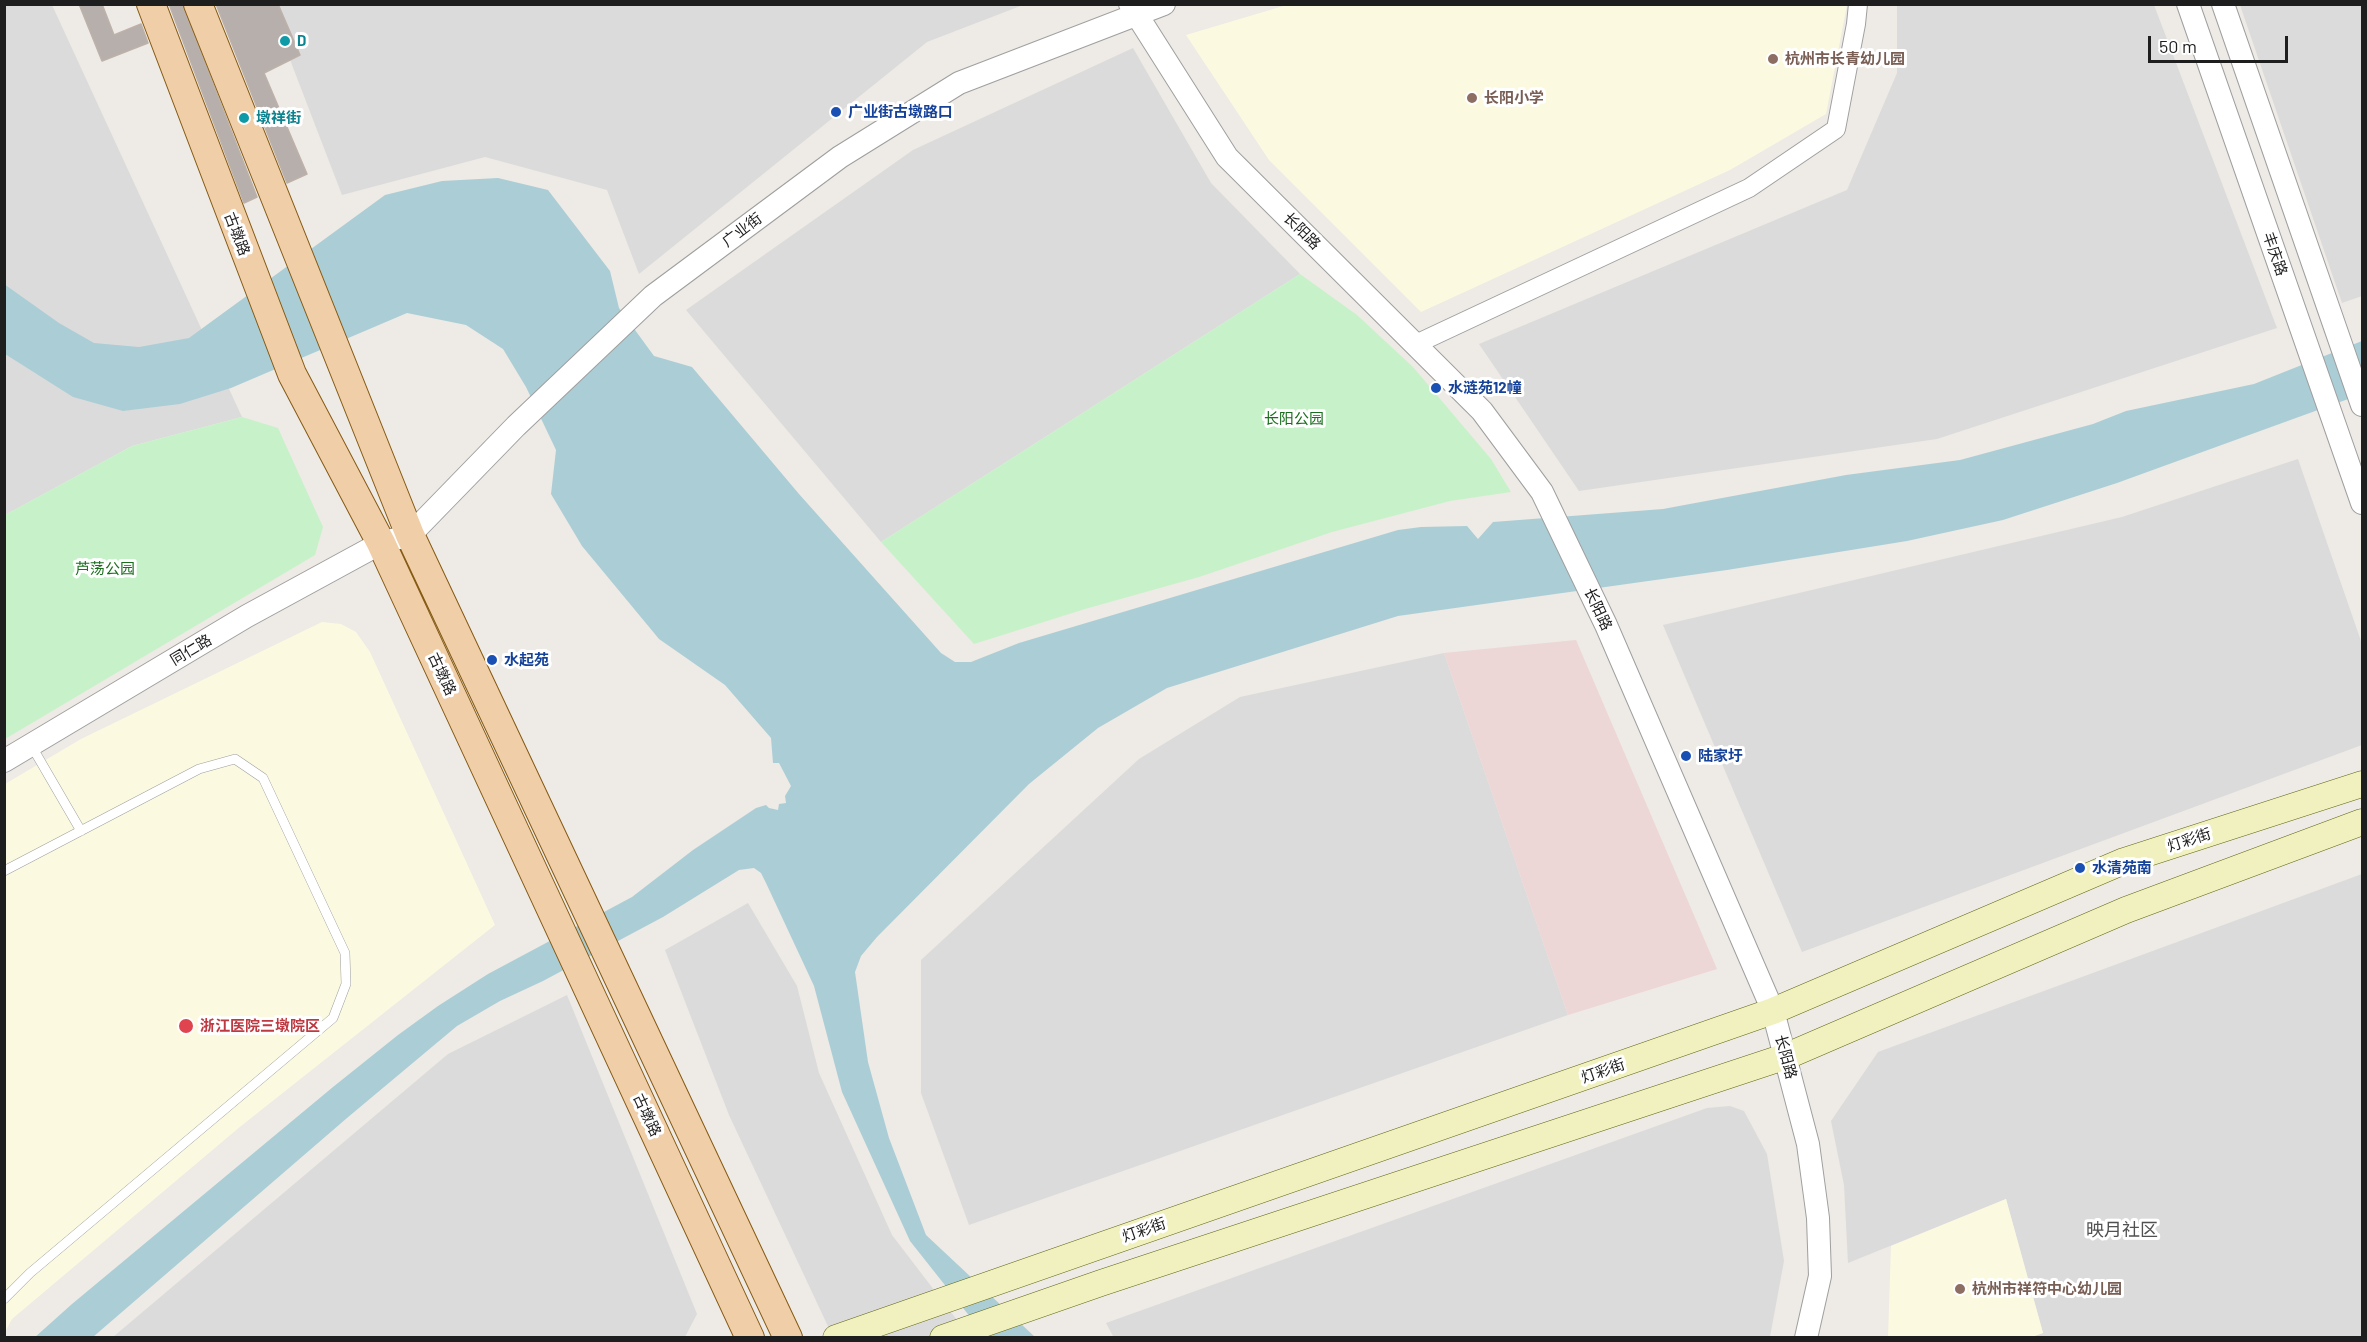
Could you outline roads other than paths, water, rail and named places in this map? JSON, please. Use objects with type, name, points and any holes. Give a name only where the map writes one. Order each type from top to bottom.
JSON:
[{"type":"main road","name":"古墩路","points":[[151,4],[292,374],[381,543],[750,1338]]},
{"type":"main road","name":"古墩路","points":[[198,4],[410,535],[788,1338]]},
{"type":"main road","name":"灯彩街","points":[[836,1338],[1773,1011],[2124,861],[2362,784]]},
{"type":"main road","points":[[943,1338],[1786,1056],[2126,910],[2362,822]]},
{"type":"street","name":"广业街","points":[[410,535],[516,426],[653,296],[840,157],[959,83],[1132,9],[1164,4]]},
{"type":"street","points":[[1416,344],[1749,188],[1836,129],[1858,4]]},
{"type":"street","name":"丰庆路","points":[[2188,4],[2362,503]]},
{"type":"street","points":[[2223,4],[2362,404]]},
{"type":"street","name":"长阳路","points":[[1132,9],[1227,157],[1482,411],[1542,492],[1606,625],[1773,1011],[1808,1144],[1818,1218],[1820,1276],[1806,1338]]},
{"type":"street","points":[[381,543],[410,535]]},
{"type":"street","name":"同仁路","points":[[4,761],[247,616],[381,543]]},
{"type":"lane","points":[[31,746],[81,831]]},
{"type":"lane","points":[[4,871],[199,769],[235,759],[262,778],[345,953],[346,984],[333,1017],[30,1273],[4,1299]]},
{"type":"water","points":[[498,178],[548,190],[610,271],[619,308],[654,356],[692,367],[799,494],[941,653],[955,662],[971,662],[1019,643],[1398,530],[1467,526],[1478,539],[1493,522],[1663,509],[1846,475],[1960,460],[2093,424],[2126,411],[2254,384],[2362,341],[2362,394],[2117,483],[2003,520],[1907,541],[1727,570],[1398,616],[1167,688],[1098,728],[1029,784],[877,937],[861,956],[855,972],[868,1062],[889,1138],[926,1235],[1035,1337],[986,1337],[910,1241],[842,1092],[814,986],[761,873],[754,868],[739,870],[663,917],[543,981],[500,1001],[457,1026],[93,1337],[34,1338],[333,1087],[438,1006],[488,974],[632,897],[693,850],[756,808],[766,805],[778,810],[779,804],[786,803],[785,796],[791,786],[779,763],[773,763],[771,738],[725,685],[659,639],[582,546],[551,494],[556,450],[526,387],[503,349],[466,325],[407,313],[231,388],[180,404],[123,411],[73,397],[5,354],[4,284],[59,323],[94,343],[139,347],[189,338],[385,195],[442,181]]},
{"type":"place","name":"D","points":[[285,41]]},
{"type":"place","name":"杭州市长青幼儿园","points":[[1773,59]]},
{"type":"place","name":"长阳小学","points":[[1472,98]]},
{"type":"place","name":"广业街古墩路口","points":[[836,112]]},
{"type":"place","name":"墩祥街","points":[[244,118]]},
{"type":"place","name":"水涟苑12幢","points":[[1436,388]]},
{"type":"place","name":"水起苑","points":[[492,660]]},
{"type":"place","name":"陆家圩","points":[[1686,756]]},
{"type":"place","name":"水清苑南","points":[[2080,868]]},
{"type":"place","name":"浙江医院三墩院区","points":[[186,1026]]},
{"type":"place","name":"杭州市祥符中心幼儿园","points":[[1960,1289]]},
{"type":"district","name":"映月社区","points":[[2122,1230]]},
{"type":"park label","name":"长阳公园","points":[[1294,419]]},
{"type":"park label","name":"芦荡公园","points":[[105,569]]}]
